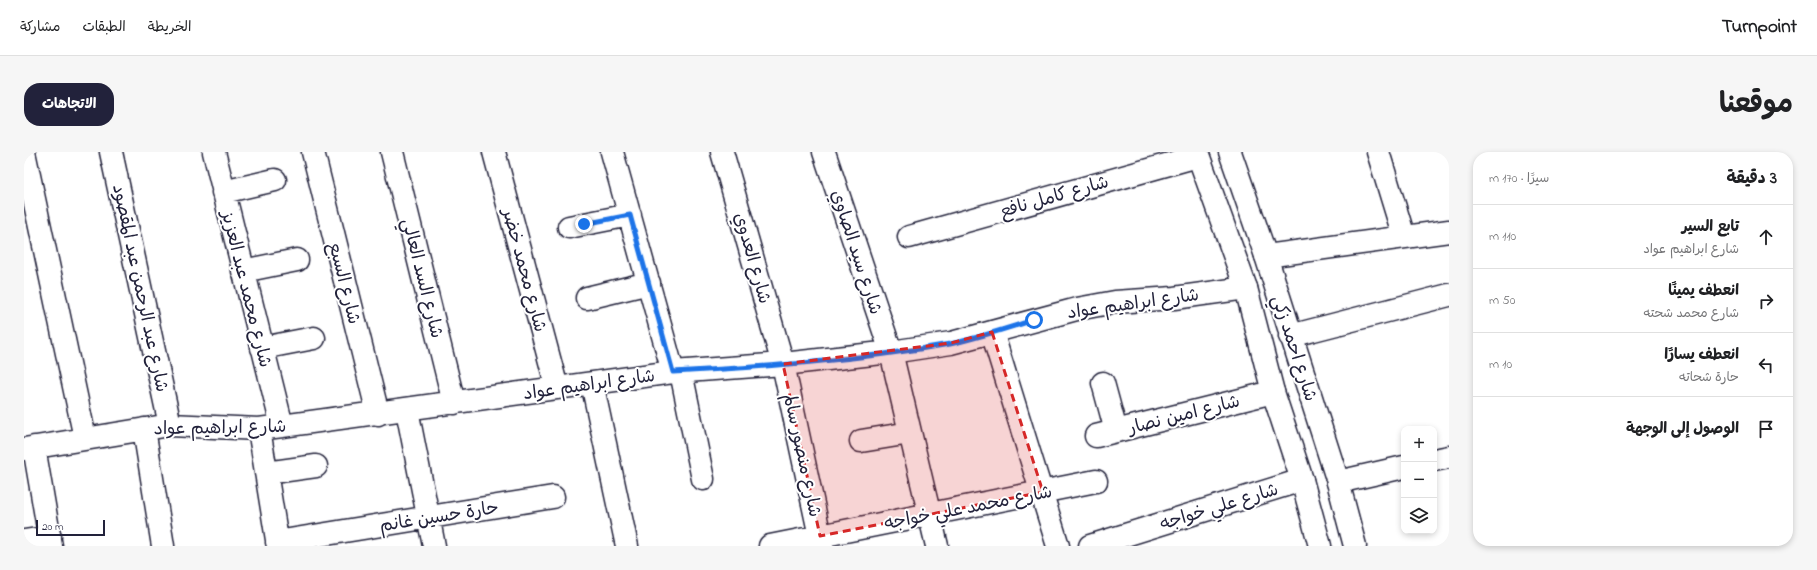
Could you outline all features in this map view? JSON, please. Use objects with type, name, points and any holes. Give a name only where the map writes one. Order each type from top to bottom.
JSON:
[{"type":"street","name":"شارع عبد الرحمن عبد المقصود","points":[[111,152],[170,425]]},
{"type":"street","name":"شارع محمد عبد العزيز","points":[[214,152],[282,426]]},
{"type":"street","name":"شارع السبع","points":[[313,152],[378,414]]},
{"type":"street","name":"شارع السد العالي","points":[[392,152],[454,403]]},
{"type":"street","name":"شارع محمد خضر","points":[[494,152],[557,388]]},
{"type":"street","points":[[612,152],[649,283],[677,372],[703,479]]},
{"type":"street","name":"شارع العدوي","points":[[722,152],[784,364]]},
{"type":"street","name":"شارع سيد الصاوي","points":[[824,152],[891,352],[937,546]]},
{"type":"street","name":"شارع احمد زكي","points":[[1230,152],[1266,256],[1290,336],[1338,482],[1355,546]]},
{"type":"street","points":[[1378,152],[1404,237]]},
{"type":"street","points":[[28,154],[85,438]]},
{"type":"street","name":"شارع احمد زكي","points":[[1198,154],[1246,288],[1273,392],[1302,480],[1320,546]]},
{"type":"street","name":"شارع كامل نافع","points":[[909,237],[1198,154]]},
{"type":"street","points":[[223,192],[275,180]]},
{"type":"street","points":[[569,227],[630,215]]},
{"type":"street","points":[[1266,256],[1449,230]]},
{"type":"street","points":[[243,271],[297,260]]},
{"type":"street","points":[[587,298],[649,283]]},
{"type":"street","name":"شارع ابراهيم عواد","points":[[29,448],[170,425],[259,429],[378,414],[677,372],[784,364],[891,352],[952,343],[1097,305],[1174,298],[1246,288]]},
{"type":"street","points":[[1290,336],[1449,295]]},
{"type":"street","points":[[992,332],[1043,492],[1058,546]]},
{"type":"street","points":[[262,348],[314,338]]},
{"type":"street","name":"شارع منصور سالم","points":[[784,364],[821,541]]},
{"type":"street","points":[[592,383],[627,546]]},
{"type":"street","name":"شارع امين نصار","points":[[1103,383],[1106,433],[1273,392]]},
{"type":"street","points":[[407,410],[434,546]]},
{"type":"street","points":[[144,429],[163,546]]},
{"type":"street","points":[[259,429],[278,544]]},
{"type":"street","points":[[861,441],[910,432]]},
{"type":"street","points":[[24,541],[50,541],[29,448]]},
{"type":"street","points":[[1437,459],[1449,457]]},
{"type":"street","points":[[266,473],[316,466]]},
{"type":"street","points":[[1338,482],[1401,468]]},
{"type":"street","name":"شارع علي خواجه","points":[[1090,546],[1302,480]]},
{"type":"street","name":"شارع محمد علي خواجه","points":[[770,546],[821,541],[930,514],[1096,481]]},
{"type":"street","name":"حارة حسين غانم","points":[[278,544],[553,497]]},
{"type":"highlighted area","points":[[992,332],[1043,492],[820,536],[783,364],[951,343]]},
{"type":"route","points":[[584,224],[630,215],[673,372],[784,364],[891,352],[952,343],[1034,320]]}]
